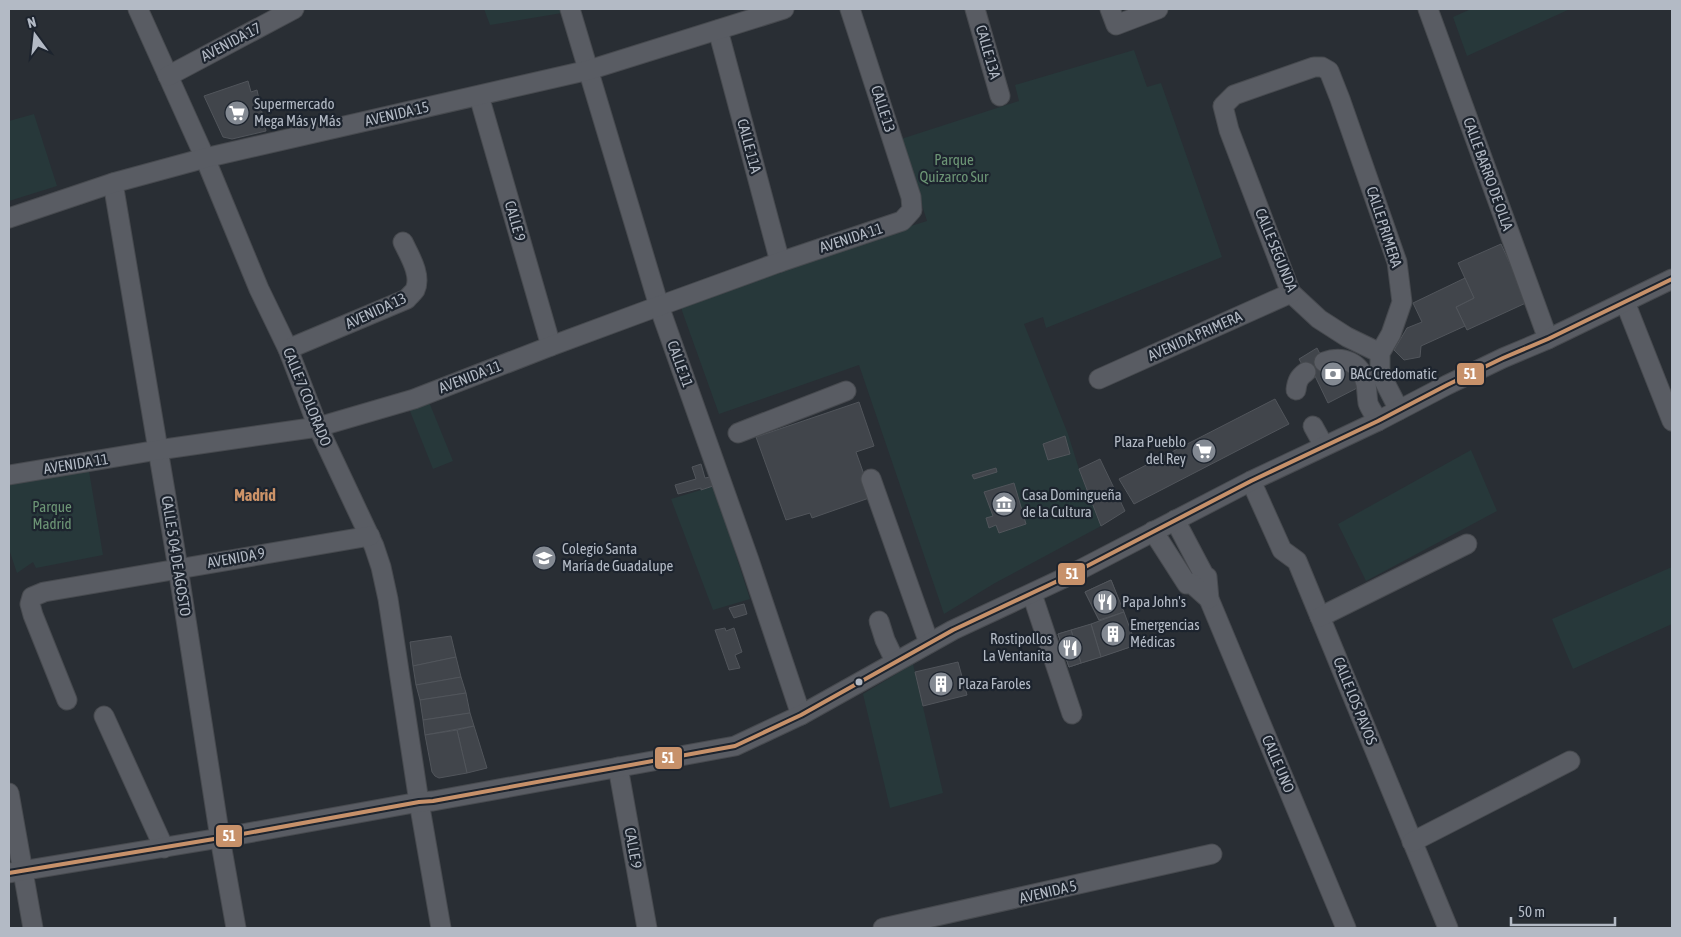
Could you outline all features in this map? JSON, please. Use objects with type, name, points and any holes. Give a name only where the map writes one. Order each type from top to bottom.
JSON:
[{"type":"street","name":"CALLE 7 COLORADO","points":[[138,9],[288,349],[318,427],[370,536],[382,567],[441,928]]},
{"type":"street","name":"AVENIDA 17","points":[[168,76],[294,9]]},
{"type":"street","name":"CALLE 11","points":[[570,9],[659,306],[749,560],[801,715]]},
{"type":"street","name":"AVENIDA 15","points":[[9,218],[113,183],[205,158],[589,70],[784,9]]},
{"type":"street","name":"CALLE 13","points":[[850,9],[912,197],[912,210]]},
{"type":"street","name":"CALLE 13A","points":[[975,9],[1000,96]]},
{"type":"street","points":[[1113,17],[1158,9]]},
{"type":"street","name":"CALLE BARRO DE OLLA","points":[[1428,9],[1548,339]]},
{"type":"street","name":"CALLE 11A","points":[[718,30],[780,262]]},
{"type":"street","name":"CALLE PRIMERA","points":[[1223,106],[1234,95],[1314,67],[1322,67],[1329,71],[1397,262],[1402,302],[1391,334],[1380,353]]},
{"type":"street","name":"CALLE 9","points":[[479,96],[550,346]]},
{"type":"street","name":"CALLE SEGUNDA","points":[[1223,106],[1229,130],[1291,293],[1319,319],[1347,337],[1380,353]]},
{"type":"street","name":"CALLE 5 04 DE AGOSTO","points":[[113,183],[236,928]]},
{"type":"street","name":"AVENIDA 11","points":[[9,475],[158,450],[318,427],[414,399],[659,306],[780,262],[902,221],[912,210]]},
{"type":"street","name":"AVENIDA 13","points":[[288,349],[407,299],[415,290],[417,282],[416,273],[403,242]]},
{"type":"street","points":[[16,872],[433,801],[735,746],[801,715],[929,643],[1032,594],[1251,482],[1495,362],[1672,280]]},
{"type":"street","name":"AVENIDA PRIMERA","points":[[1099,379],[1291,293]]},
{"type":"street","points":[[1625,302],[1672,421]]},
{"type":"street","points":[[1380,353],[1380,373],[1399,410]]},
{"type":"street","points":[[1324,362],[1342,359],[1351,361],[1359,368],[1366,382],[1368,405],[1378,421]]},
{"type":"street","points":[[1296,390],[1296,383],[1306,372]]},
{"type":"street","points":[[738,433],[846,391]]},
{"type":"street","points":[[1313,426],[1324,446]]},
{"type":"street","points":[[871,479],[929,643]]},
{"type":"street","name":"CALLE LOS PAVOS","points":[[1251,482],[1282,550],[1297,560],[1448,928]]},
{"type":"street","name":"CALLE UNO","points":[[1175,520],[1204,575],[1207,577],[1209,599],[1346,928]]},
{"type":"street","name":"CALLE UNO","points":[[1153,531],[1187,584],[1192,583],[1209,599]]},
{"type":"street","name":"AVENIDA 9","points":[[67,700],[33,615],[30,604],[32,597],[44,592],[370,536]]},
{"type":"street","points":[[1320,616],[1466,544]]},
{"type":"street","points":[[1032,594],[1072,714]]},
{"type":"street","points":[[879,621],[884,640],[895,661]]},
{"type":"street","points":[[104,716],[164,848]]},
{"type":"street","points":[[1412,842],[1570,761]]},
{"type":"street","name":"CALLE 9","points":[[618,767],[648,928]]},
{"type":"street","points":[[9,793],[16,872],[33,928]]},
{"type":"street","name":"AVENIDA 5","points":[[884,928],[1212,854]]},
{"type":"green space","points":[[484,9],[560,9],[562,13],[490,25]]},
{"type":"green space","points":[[1471,9],[1570,9],[1467,56],[1453,17]]},
{"type":"green space","name":"Parque Quizarco Sur","points":[[1134,50],[1147,87],[1161,83],[1222,257],[1046,328],[1043,317],[1024,324],[1068,434],[1101,526],[995,583],[944,614],[859,365],[719,414],[681,308],[686,296],[927,221],[901,139],[1019,101],[1015,85]]},
{"type":"green space","points":[[34,114],[57,186],[9,201],[9,121]]},
{"type":"green space","points":[[429,402],[453,461],[433,469],[408,406]]},
{"type":"green space","points":[[1471,450],[1497,511],[1366,581],[1338,524]]},
{"type":"green space","name":"Parque Madrid","points":[[88,465],[103,555],[36,568],[33,562],[17,573],[9,549],[9,478]]},
{"type":"green space","points":[[714,486],[750,599],[713,610],[671,499]]},
{"type":"green space","points":[[1672,567],[1672,624],[1573,669],[1552,619]]},
{"type":"green space","points":[[913,664],[943,793],[890,808],[863,694]]},
{"type":"building","name":"Supermercado Mega Más y Más","points":[[248,81],[251,92],[257,90],[266,131],[232,139],[223,137],[204,96]]},
{"type":"building","points":[[1501,244],[1528,302],[1467,330],[1456,307],[1474,298],[1458,263]]},
{"type":"building","points":[[1465,278],[1474,298],[1456,307],[1465,326],[1421,346],[1420,357],[1404,360],[1394,350],[1407,328],[1422,322],[1413,303]]},
{"type":"building","name":"BAC Credomatic","points":[[1317,348],[1327,368],[1351,362],[1363,385],[1328,403],[1315,376],[1312,377],[1306,372],[1299,359]]},
{"type":"building","name":"Plaza Pueblo del Rey","points":[[1275,399],[1289,424],[1134,504],[1119,479]]},
{"type":"building","points":[[859,402],[874,446],[856,452],[872,497],[812,518],[810,513],[786,520],[756,437]]},
{"type":"building","points":[[1065,436],[1070,454],[1048,460],[1043,444]]},
{"type":"building","points":[[1100,459],[1125,511],[1101,526],[1079,469]]},
{"type":"building","points":[[701,464],[705,478],[710,477],[713,486],[678,494],[675,485],[696,479],[692,467]]},
{"type":"building","points":[[996,468],[997,472],[974,479],[972,475]]},
{"type":"building","name":"Casa Domingueña de la Cultura","points":[[1014,483],[1026,524],[999,533],[996,525],[989,528],[986,518],[993,516],[984,492]]},
{"type":"building","points":[[1111,580],[1136,645],[1069,667],[1058,634],[1100,622],[1085,592]]},
{"type":"building","name":"Papa John's","points":[[1111,580],[1124,612],[1099,620],[1085,592]]},
{"type":"building","points":[[744,604],[747,614],[734,618],[729,608]]},
{"type":"building","name":"Emergencias Médicas","points":[[1124,612],[1136,645],[1101,657],[1091,624]]},
{"type":"building","points":[[1091,624],[1101,657],[1081,663],[1071,630]]},
{"type":"building","points":[[725,628],[726,631],[734,628],[742,652],[735,655],[740,668],[729,670],[715,630]]},
{"type":"building","name":"Rostipollos La Ventanita","points":[[1071,630],[1081,663],[1069,667],[1058,634]]},
{"type":"building","points":[[451,636],[456,657],[413,666],[410,642]]},
{"type":"building","points":[[456,657],[461,677],[416,685],[413,666]]},
{"type":"building","name":"Plaza Faroles","points":[[958,662],[967,695],[923,706],[915,672]]},
{"type":"building","points":[[461,677],[466,693],[420,700],[416,685]]},
{"type":"building","points":[[466,693],[470,713],[423,720],[420,700]]},
{"type":"building","points":[[470,713],[474,726],[425,735],[423,720]]},
{"type":"building","points":[[474,726],[487,768],[467,773],[457,730]]},
{"type":"building","points":[[457,730],[467,773],[439,778],[432,772],[425,735]]},
{"type":"transit line","name":"51","points":[[9,873],[433,801],[735,746],[801,715],[953,630],[1064,578],[1251,481],[1378,421],[1503,358],[1548,339],[1672,279]]},
{"type":"place","name":"Supermercado Mega Más y Más","points":[[237,113]]},
{"type":"place","name":"BAC Credomatic","points":[[1333,374]]},
{"type":"place","name":"Plaza Pueblo del Rey","points":[[1204,451]]},
{"type":"place","name":"Casa Domingueña de la Cultura","points":[[1004,504]]},
{"type":"place","name":"Colegio Santa María de Guadalupe","points":[[544,558]]},
{"type":"place","name":"Papa John's","points":[[1105,602]]},
{"type":"place","name":"Emergencias Médicas","points":[[1113,634]]},
{"type":"place","name":"Rostipollos La Ventanita","points":[[1070,648]]},
{"type":"place","name":"Plaza Faroles","points":[[941,684]]},
{"type":"district","name":"Madrid","points":[[255,495]]}]
